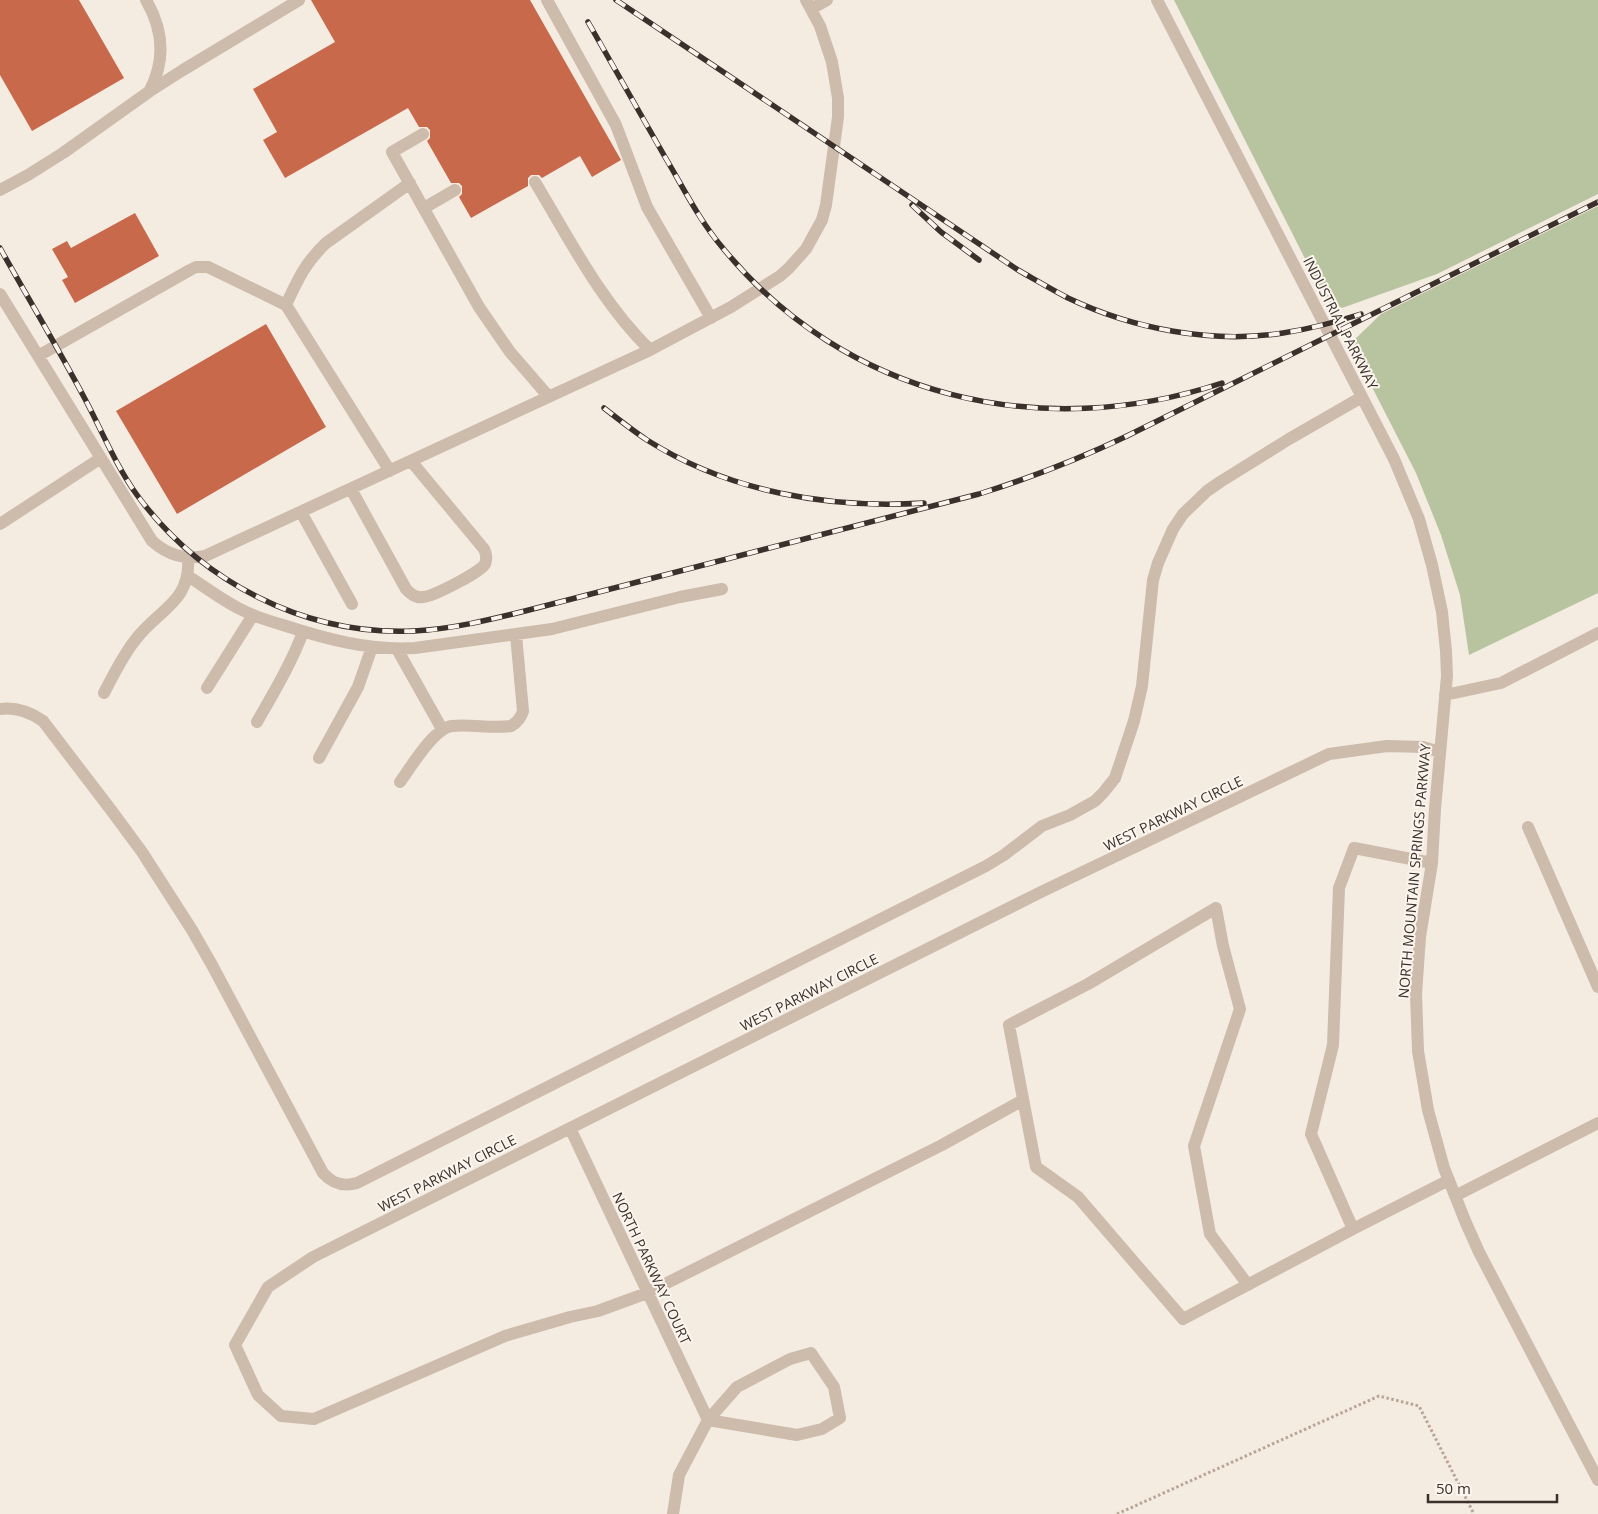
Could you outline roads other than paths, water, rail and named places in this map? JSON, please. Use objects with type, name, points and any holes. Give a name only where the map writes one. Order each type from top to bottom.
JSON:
[{"type":"street","points":[[146,0],[157,22],[161,44],[159,68],[150,91]]},
{"type":"street","points":[[0,190],[28,175],[63,152],[150,91],[299,0]]},
{"type":"street","points":[[547,0],[616,125],[647,207],[711,318]]},
{"type":"street","points":[[0,294],[152,541],[169,553],[188,558],[196,558],[213,552],[650,350],[711,318],[780,276],[789,268],[806,249],[822,220],[826,205],[837,126],[838,98],[827,44],[808,4],[827,0]]},
{"type":"street","name":"INDUSTRIAL PARKWAY","points":[[1157,0],[1394,459],[1419,519],[1432,565],[1442,612],[1447,676]]},
{"type":"street","points":[[423,134],[392,152],[479,307],[494,330],[549,397]]},
{"type":"street","points":[[535,182],[607,300],[629,328],[650,350]]},
{"type":"street","points":[[286,305],[302,271],[316,252],[410,183]]},
{"type":"street","points":[[424,208],[455,190]]},
{"type":"street","points":[[38,356],[190,270],[202,267],[213,269],[286,305],[390,471]]},
{"type":"street","points":[[0,709],[17,709],[28,712],[43,721],[111,810],[170,896],[212,965],[323,1173],[328,1180],[336,1184],[350,1185],[986,866],[1004,855],[1042,826],[1070,815],[1095,801],[1115,778],[1134,721],[1142,686],[1153,580],[1158,563],[1173,529],[1183,514],[1207,491],[1289,439],[1362,397]]},
{"type":"street","points":[[0,524],[100,458]]},
{"type":"street","points":[[351,488],[406,589],[414,596],[420,598],[430,596],[479,571],[485,564],[486,554],[484,549],[411,461]]},
{"type":"street","points":[[301,512],[352,604]]},
{"type":"street","points":[[104,692],[130,646],[147,626],[181,593],[188,576],[188,558]]},
{"type":"street","points":[[188,576],[240,610],[253,615],[321,637],[372,647],[396,649],[516,635],[580,623],[680,597],[722,590]]},
{"type":"street","points":[[207,688],[253,615]]},
{"type":"street","points":[[256,722],[285,673],[304,632]]},
{"type":"street","points":[[1445,695],[1501,683],[1598,633]]},
{"type":"street","points":[[400,782],[432,738],[442,729],[453,726],[511,726],[517,723],[523,711],[516,635]]},
{"type":"street","points":[[319,758],[358,687],[372,647]]},
{"type":"street","points":[[396,649],[442,729]]},
{"type":"street","name":"NORTH MOUNTAIN SPRINGS PARKWAY","points":[[1447,676],[1432,863],[1417,965],[1416,1022],[1418,1051],[1426,1100],[1435,1139],[1449,1180],[1479,1252],[1598,1480]]},
{"type":"street","name":"WEST PARKWAY CIRCLE","points":[[647,1293],[598,1311],[505,1336],[314,1419],[281,1416],[258,1395],[235,1345],[268,1286],[313,1257],[1043,891],[1329,754],[1387,746],[1423,747],[1440,752]]},
{"type":"street","points":[[1528,827],[1598,987]]},
{"type":"street","points":[[1353,1229],[1311,1134],[1333,1045],[1339,888],[1354,848],[1432,863]]},
{"type":"street","points":[[1248,1285],[1210,1234],[1194,1146],[1240,1009],[1223,946],[1216,908],[1088,984],[1009,1025],[1036,1167],[1078,1197],[1183,1320],[1449,1180]]},
{"type":"street","points":[[647,1293],[942,1145],[1023,1100]]},
{"type":"street","points":[[1455,1196],[1598,1123]]},
{"type":"street","name":"NORTH PARKWAY COURT","points":[[570,1128],[708,1420]]},
{"type":"street","points":[[673,1514],[679,1475],[708,1420],[737,1387],[790,1359],[811,1353],[834,1387],[840,1418],[822,1429],[797,1435],[708,1420]]},
{"type":"railway","points":[[616,0],[1018,270],[1068,298],[1093,309],[1146,326],[1201,335],[1229,337],[1283,333],[1323,325],[1361,314]]},
{"type":"railway","points":[[588,22],[692,203],[714,237],[771,299],[827,340],[887,372],[950,394],[1017,406],[1085,408],[1154,401],[1222,383]]},
{"type":"railway","points":[[0,248],[75,380],[129,484],[163,526],[192,554],[224,578],[259,598],[295,613],[334,624],[373,630],[414,631],[484,621],[525,611],[979,494],[1036,475],[1127,436],[1598,202]]},
{"type":"railway","points":[[912,205],[941,232],[979,260]]},
{"type":"railway","points":[[604,408],[647,440],[679,458],[712,473],[746,484],[781,493],[852,503],[924,503]]}]
